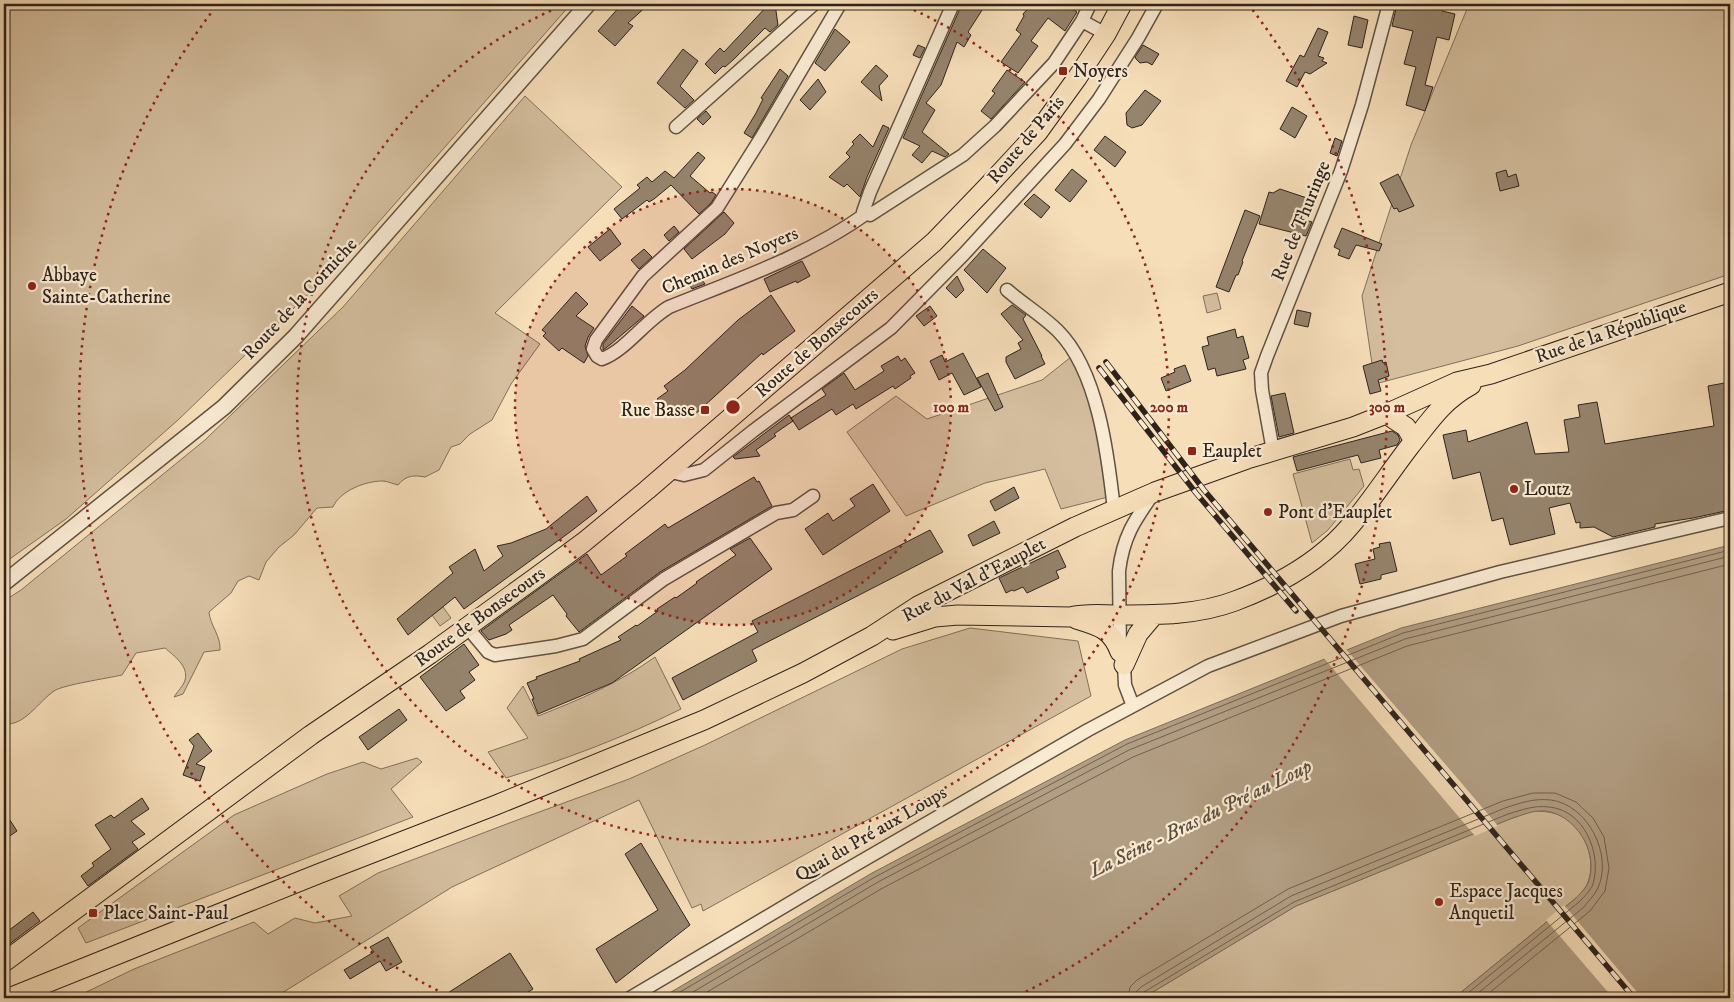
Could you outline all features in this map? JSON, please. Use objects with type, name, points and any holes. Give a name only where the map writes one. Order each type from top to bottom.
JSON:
[{"type":"main road","name":"Route de Paris","points":[[934,242],[1038,132],[1106,34],[1122,4]]},
{"type":"main road","name":"Route de Bonsecours","points":[[4,962],[298,745],[430,654],[584,542],[647,490],[934,242]]},
{"type":"main road","name":"Rue de la République","points":[[1114,510],[1155,492],[1273,451],[1354,427],[1457,382],[1491,374],[1730,292]]},
{"type":"main road","name":"Rue de la République","points":[[1119,615],[1195,612],[1235,601],[1270,586],[1304,567],[1323,553],[1350,526],[1428,420],[1451,398],[1491,374]]},
{"type":"main road","points":[[1386,414],[1406,427],[1414,441]]},
{"type":"main road","name":"Rue du Val d'Eauplet","points":[[872,636],[918,606],[1075,527],[1114,510]]},
{"type":"main road","name":"Rue du Val d'Eauplet","points":[[872,636],[934,617],[958,615],[1070,617],[1084,614],[1119,615]]},
{"type":"main road","points":[[1122,658],[1154,615]]},
{"type":"main road","points":[[1070,617],[1092,623],[1103,629],[1116,642],[1122,658]]},
{"type":"main road","points":[[9,998],[695,724],[803,673],[872,636]]},
{"type":"street","name":"Route de la Corniche","points":[[4,583],[224,407],[296,336],[588,4]]},
{"type":"street","points":[[676,126],[814,4]]},
{"type":"street","name":"Chemin des Noyers","points":[[840,4],[762,138],[718,208],[644,276],[596,340],[593,349],[597,356],[602,359],[612,355],[656,314],[816,245],[867,213],[870,215],[963,155],[989,132],[1054,63],[1082,21],[1090,4]]},
{"type":"street","points":[[867,213],[863,212],[870,192],[953,4]]},
{"type":"street","points":[[667,471],[684,475],[704,470],[753,430],[891,328],[964,254],[1065,144],[1099,99],[1138,38],[1157,4]]},
{"type":"street","name":"Rue de Thuringe","points":[[1273,451],[1262,390],[1262,373],[1267,356],[1342,170],[1362,105],[1389,4]]},
{"type":"street","points":[[1082,21],[1106,34]]},
{"type":"street","points":[[1007,290],[1057,330],[1076,353],[1092,395],[1105,448],[1114,510]]},
{"type":"street","points":[[1133,706],[1125,685],[1122,658],[1119,615],[1120,558],[1134,521],[1155,492]]},
{"type":"street","points":[[466,627],[488,652],[495,654],[556,646],[583,639],[664,579],[776,513],[793,510],[813,496]]},
{"type":"street","name":"Quai du Pré aux Loups","points":[[630,998],[831,879],[1133,706],[1156,698],[1208,666],[1500,572],[1730,518]]},
{"type":"shaded area","points":[[4,4],[571,4],[355,249],[178,420],[66,519],[4,563]]},
{"type":"shaded area","points":[[1469,4],[1730,4],[1730,274],[1518,346],[1375,384],[1362,296],[1411,145]]},
{"type":"shaded area","points":[[525,96],[622,187],[495,313],[540,344],[511,384],[492,420],[470,434],[460,444],[451,447],[439,470],[425,477],[414,476],[407,478],[398,485],[386,481],[376,481],[361,485],[341,496],[333,507],[317,508],[294,535],[279,547],[266,562],[259,580],[249,576],[238,581],[231,593],[209,612],[219,640],[220,650],[204,652],[183,694],[174,697],[184,682],[185,670],[180,662],[165,648],[136,653],[122,675],[76,684],[54,691],[25,717],[12,724],[4,724],[4,601],[21,590],[205,440],[343,307]]},
{"type":"shaded area","points":[[1217,293],[1221,309],[1207,313],[1203,296]]},
{"type":"shaded area","points":[[1076,353],[1090,387],[1112,496],[1061,509],[1045,469],[985,483],[906,516],[847,432],[896,396],[927,419],[1042,380]]},
{"type":"shaded area","points":[[1350,459],[1353,470],[1359,469],[1364,486],[1328,530],[1312,543],[1293,474]]},
{"type":"shaded area","points":[[443,607],[451,618],[440,626],[432,615]]},
{"type":"shaded area","points":[[970,628],[1078,641],[1091,696],[703,911],[701,904],[692,908],[639,800],[452,887],[274,998],[74,998],[134,969],[254,922],[268,934],[295,918],[315,923],[352,916],[339,896],[378,873],[629,779],[705,745],[902,649]]},
{"type":"shaded area","points":[[655,657],[681,709],[595,747],[506,778],[488,752],[528,738],[507,708],[523,686],[538,716],[598,690],[627,675]]},
{"type":"shaded area","points":[[417,758],[422,762],[391,789],[413,817],[86,943],[78,928],[234,815],[327,774],[363,762],[381,769]]},
{"type":"shaded area","name":"Espace Jacques Anquetil","points":[[1532,811],[1559,815],[1567,819],[1579,831],[1588,847],[1590,856],[1591,865],[1587,884],[1576,898],[1454,998],[1143,998],[1296,906]]},
{"type":"water","name":"La Seine - Bras du Pré au Loup","points":[[1730,545],[1730,998],[1454,998],[1576,898],[1588,883],[1591,861],[1589,850],[1584,840],[1578,831],[1561,816],[1541,811],[1530,812],[1510,819],[1296,906],[1143,998],[661,998],[872,873],[1125,740],[1401,628]]},
{"type":"pier","points":[[1345,648],[1498,826],[1475,836],[1323,657]]},
{"type":"pier","points":[[1564,905],[1642,998],[1613,998],[1546,920]]},
{"type":"building","points":[[622,4],[649,4],[628,23],[633,26],[615,46],[598,31]]},
{"type":"building","points":[[769,4],[775,4],[778,25],[770,32],[765,28],[733,60],[715,74],[705,64],[720,48],[724,52]]},
{"type":"building","points":[[962,4],[986,4],[968,32],[971,35],[964,47],[957,42],[941,85],[926,103],[935,110],[922,132],[949,154],[945,157],[932,151],[922,163],[912,155],[920,146],[903,138]]},
{"type":"building","points":[[1032,4],[1064,4],[1077,12],[1065,31],[1048,18],[1031,41],[1038,46],[1018,73],[1001,62],[1021,34],[1016,30],[1024,16],[1023,14]]},
{"type":"building","points":[[1397,4],[1444,4],[1442,11],[1455,14],[1449,40],[1437,37],[1425,85],[1433,87],[1425,111],[1406,105],[1416,67],[1404,64],[1413,31],[1392,26]]},
{"type":"building","points":[[1354,16],[1368,20],[1362,48],[1348,45]]},
{"type":"building","points":[[1318,28],[1328,32],[1318,56],[1324,58],[1322,61],[1327,63],[1310,74],[1305,72],[1297,87],[1286,81],[1300,55],[1304,57]]},
{"type":"building","points":[[835,29],[850,42],[825,71],[815,63]]},
{"type":"building","points":[[918,45],[925,48],[920,58],[913,55]]},
{"type":"building","points":[[1143,45],[1159,54],[1152,65],[1147,62],[1140,63],[1135,57]]},
{"type":"building","points":[[683,49],[698,61],[680,86],[694,100],[685,108],[657,83]]},
{"type":"building","points":[[876,65],[888,76],[879,86],[882,101],[861,82]]},
{"type":"building","points":[[780,69],[788,76],[752,138],[744,133],[763,99],[761,98]]},
{"type":"building","points":[[1007,70],[1025,82],[991,119],[981,111],[995,93],[992,91]]},
{"type":"building","points":[[818,79],[826,92],[810,110],[800,100]]},
{"type":"building","points":[[1145,90],[1161,101],[1142,125],[1132,128],[1127,125],[1126,113]]},
{"type":"building","points":[[1292,107],[1307,116],[1295,138],[1280,129]]},
{"type":"building","points":[[706,111],[711,117],[703,125],[697,119]]},
{"type":"building","points":[[883,125],[889,128],[860,197],[847,184],[844,187],[829,177],[850,157],[846,153],[854,144],[852,142],[860,134],[873,147]]},
{"type":"building","points":[[1105,136],[1126,152],[1115,167],[1094,150]]},
{"type":"building","points":[[1335,138],[1342,141],[1337,156],[1330,153]]},
{"type":"building","points":[[698,152],[705,158],[690,176],[710,193],[712,192],[716,195],[711,203],[699,214],[671,185],[654,199],[649,202],[647,200],[622,219],[614,209],[640,188],[637,185],[647,177],[652,182],[665,171],[674,178]]},
{"type":"building","points":[[1072,169],[1087,181],[1070,202],[1055,190]]},
{"type":"building","points":[[1506,170],[1508,177],[1516,174],[1519,186],[1500,191],[1496,173]]},
{"type":"building","points":[[1398,174],[1414,206],[1399,212],[1397,208],[1394,209],[1380,183]]},
{"type":"building","points":[[1280,189],[1307,198],[1301,219],[1312,222],[1306,236],[1259,224],[1269,192],[1273,193]]},
{"type":"building","points":[[1034,194],[1050,207],[1041,218],[1024,204]]},
{"type":"building","points":[[1245,210],[1260,216],[1238,275],[1236,275],[1229,292],[1216,287]]},
{"type":"building","points":[[724,212],[734,223],[725,234],[692,259],[684,249]]},
{"type":"building","points":[[674,226],[679,232],[669,241],[664,235]]},
{"type":"building","points":[[1342,228],[1382,244],[1379,251],[1356,245],[1349,259],[1338,255],[1340,250],[1334,247]]},
{"type":"building","points":[[610,229],[621,244],[600,261],[588,247]]},
{"type":"building","points":[[644,249],[652,257],[639,269],[631,260]]},
{"type":"building","points":[[983,249],[1006,268],[987,293],[964,270]]},
{"type":"building","points":[[802,261],[810,276],[797,283],[796,281],[770,292],[764,279]]},
{"type":"building","points":[[957,276],[964,290],[956,298],[946,288]]},
{"type":"building","points":[[700,277],[705,284],[692,289],[688,282]]},
{"type":"building","points":[[576,292],[588,304],[576,316],[594,328],[585,346],[588,356],[584,363],[562,348],[559,351],[543,336],[546,333],[542,330]]},
{"type":"building","points":[[771,295],[795,331],[763,355],[762,353],[691,418],[685,411],[680,415],[674,409],[669,413],[657,399],[668,391],[664,386],[685,370],[738,320]]},
{"type":"building","points":[[1012,305],[1026,315],[1023,319],[1045,364],[1015,379],[1006,362],[1006,357],[1021,349],[1018,343],[1023,340],[1001,314]]},
{"type":"building","points":[[632,306],[644,316],[603,350],[603,344]]},
{"type":"building","points":[[930,306],[937,316],[924,326],[916,316]]},
{"type":"building","points":[[1297,310],[1311,313],[1308,327],[1294,324]]},
{"type":"building","points":[[1235,329],[1237,338],[1243,336],[1249,358],[1243,360],[1246,369],[1217,376],[1215,368],[1208,370],[1202,347],[1209,345],[1207,337]]},
{"type":"building","points":[[963,353],[981,387],[964,395],[952,373],[939,380],[930,361],[942,355],[945,362]]},
{"type":"building","points":[[898,356],[901,361],[905,358],[915,373],[895,389],[893,386],[856,409],[853,404],[836,415],[832,409],[799,430],[791,418],[826,395],[822,389],[844,373],[855,390],[884,371],[881,366]]},
{"type":"building","points":[[1382,360],[1383,363],[1386,362],[1389,376],[1378,380],[1381,391],[1370,394],[1363,366]]},
{"type":"building","points":[[1185,365],[1191,381],[1166,391],[1161,378],[1175,372],[1174,369]]},
{"type":"building","points":[[988,373],[1003,407],[995,411],[977,378]]},
{"type":"building","points":[[1730,382],[1730,510],[1655,524],[1655,527],[1613,537],[1594,527],[1580,528],[1580,522],[1576,523],[1570,503],[1549,508],[1555,534],[1510,545],[1503,518],[1492,521],[1480,472],[1453,479],[1443,435],[1466,430],[1468,442],[1527,422],[1535,454],[1569,452],[1564,420],[1580,417],[1578,405],[1597,402],[1605,444],[1714,426],[1708,386]]},
{"type":"building","points":[[1285,393],[1294,433],[1279,437],[1271,396]]},
{"type":"building","points":[[789,415],[793,421],[756,450],[760,456],[735,459],[733,457]]},
{"type":"building","points":[[1392,431],[1398,435],[1400,440],[1397,445],[1379,450],[1381,458],[1361,463],[1358,455],[1297,471],[1293,457]]},
{"type":"building","points":[[754,477],[757,482],[759,481],[772,506],[660,572],[579,632],[553,595],[509,625],[512,630],[506,634],[489,640],[481,631],[587,554],[601,575],[665,524],[668,528]]},
{"type":"building","points":[[873,484],[890,511],[823,555],[805,529],[828,513],[833,521],[855,506],[850,499]]},
{"type":"building","points":[[1014,487],[1019,498],[995,511],[990,501]]},
{"type":"building","points":[[587,496],[597,511],[570,532],[464,609],[455,597],[408,635],[397,619],[453,573],[449,567],[475,549],[484,571],[503,556],[497,546],[511,543],[546,529]]},
{"type":"building","points":[[994,521],[1000,533],[973,546],[968,535]]},
{"type":"building","points":[[930,530],[943,552],[752,650],[757,661],[683,700],[672,678],[758,632],[752,621]]},
{"type":"building","points":[[750,538],[772,569],[612,683],[538,714],[527,683],[537,679],[536,677],[580,661],[579,659],[621,640],[618,637],[637,626],[658,611],[657,609],[676,598],[736,555],[730,549]]},
{"type":"building","points":[[1390,542],[1397,571],[1381,575],[1381,579],[1360,584],[1355,564],[1375,559],[1373,549],[1380,547],[1379,544]]},
{"type":"building","points":[[1058,550],[1066,567],[1056,571],[1059,578],[1027,593],[1023,587],[1006,593],[999,578]]},
{"type":"building","points":[[464,644],[479,665],[469,672],[475,680],[460,691],[465,698],[446,711],[420,677]]},
{"type":"building","points":[[399,709],[407,720],[368,750],[359,737]]},
{"type":"building","points":[[198,733],[212,751],[196,764],[205,767],[200,781],[183,775],[194,746],[189,740]]},
{"type":"building","points":[[142,798],[149,809],[131,821],[145,834],[132,842],[138,849],[88,886],[81,876],[94,866],[92,863],[111,849],[95,825],[111,815],[114,818]]},
{"type":"building","points":[[4,811],[17,831],[4,840]]},
{"type":"building","points":[[641,843],[690,925],[616,983],[596,949],[658,910],[625,854]]},
{"type":"building","points":[[33,912],[40,921],[4,948],[4,934]]},
{"type":"building","points":[[388,937],[402,962],[386,971],[380,961],[350,979],[344,970],[374,952],[370,947]]},
{"type":"building","points":[[510,953],[533,989],[519,998],[440,998]]},
{"type":"railway","points":[[1106,362],[1204,490],[1634,998]]},
{"type":"railway","points":[[1099,368],[1196,493],[1296,611]]},
{"type":"place","name":"Noyers","points":[[1063,71]]},
{"type":"place","name":"Abbaye Sainte-Catherine","points":[[32,286]]},
{"type":"place","name":"Rue Basse","points":[[705,410]]},
{"type":"place","name":"Eauplet","points":[[1192,451]]},
{"type":"place","name":"Loutz","points":[[1514,489]]},
{"type":"place","name":"Pont d'Eauplet","points":[[1268,512]]},
{"type":"place","name":"Espace Jacques Anquetil","points":[[1439,902]]},
{"type":"place","name":"Place Saint-Paul","points":[[93,913]]}]
